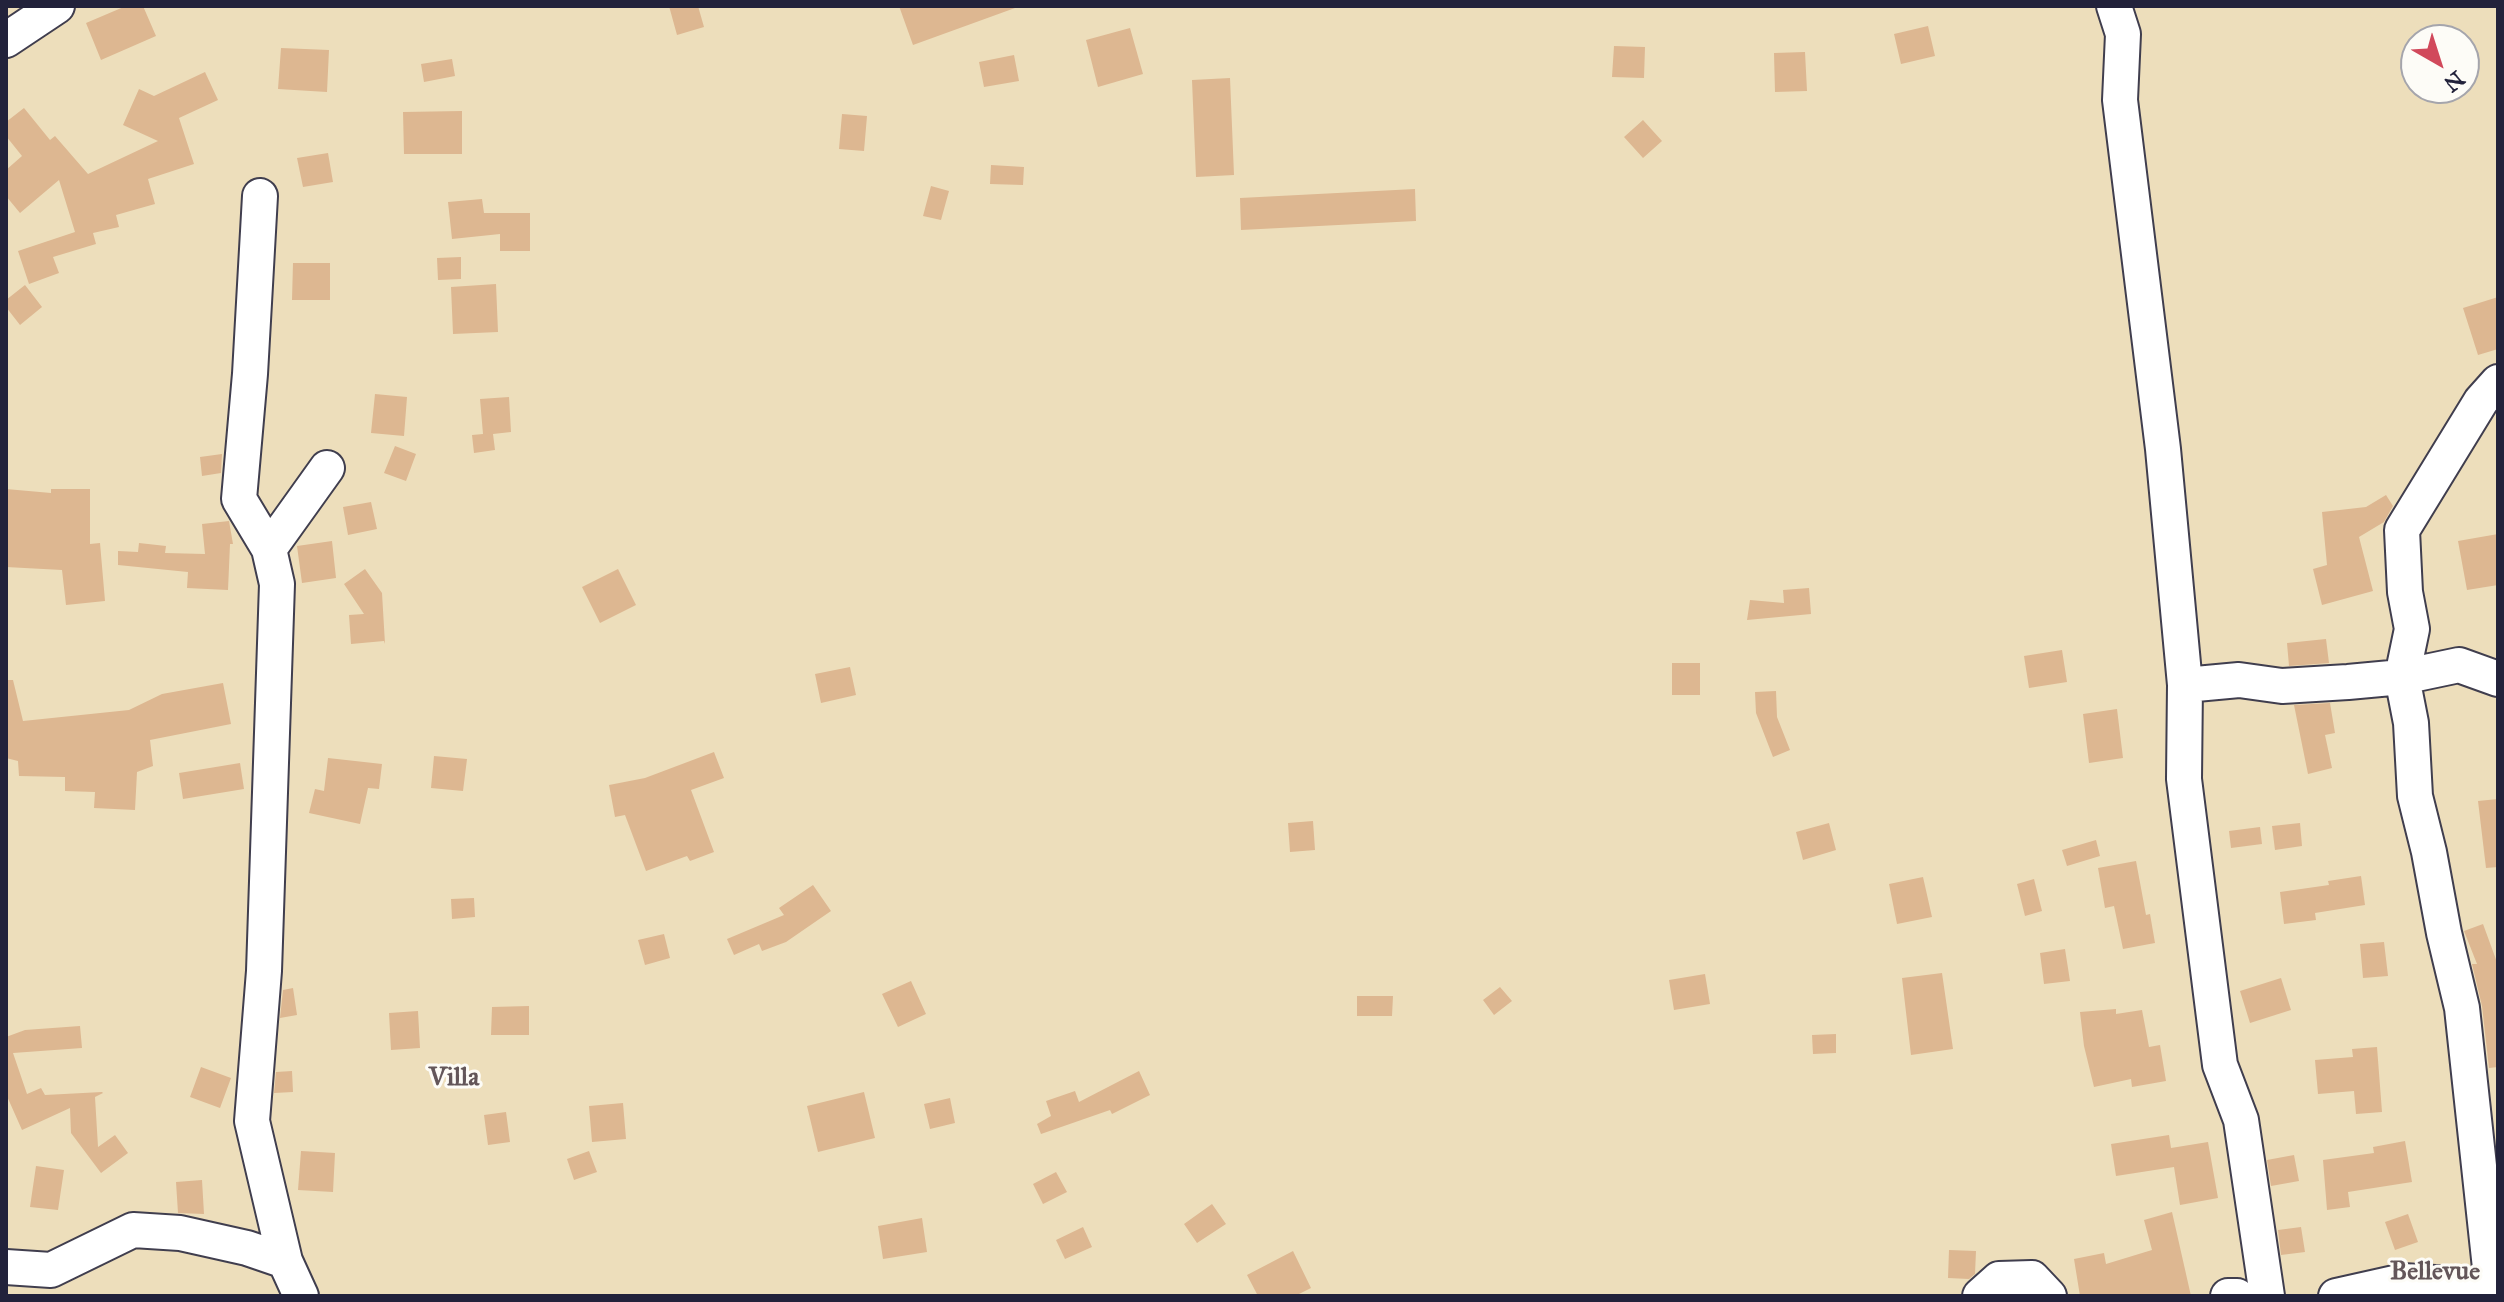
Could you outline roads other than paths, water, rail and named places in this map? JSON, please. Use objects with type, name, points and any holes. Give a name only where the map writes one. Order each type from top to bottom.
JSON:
[{"type":"street","points":[[6,40],[57,6]]},
{"type":"street","points":[[2114,6],[2123,34],[2120,100],[2163,449],[2185,685],[2184,779],[2220,1065],[2241,1120],[2267,1296]]},
{"type":"street","points":[[260,196],[239,499],[269,549],[277,584],[264,971],[252,1121],[285,1261],[301,1296]]},
{"type":"street","points":[[2336,1296],[2403,1281],[2495,1290],[2462,1008],[2415,796],[2411,723],[2402,677],[2412,629],[2405,592],[2402,530],[2481,401],[2498,382]]},
{"type":"street","points":[[269,549],[327,468]]},
{"type":"street","points":[[2185,685],[2239,680],[2282,686],[2402,677],[2459,665],[2498,679]]},
{"type":"street","points":[[6,1267],[51,1270],[133,1230],[180,1233],[247,1248],[285,1261]]},
{"type":"street","points":[[1980,1296],[1999,1279],[2032,1278],[2049,1296]]},
{"type":"street","points":[[2228,1296],[2237,1296]]},
{"type":"district","name":"Villa","points":[[454,1079]]},
{"type":"district","name":"Bellevue","points":[[2435,1273]]}]
